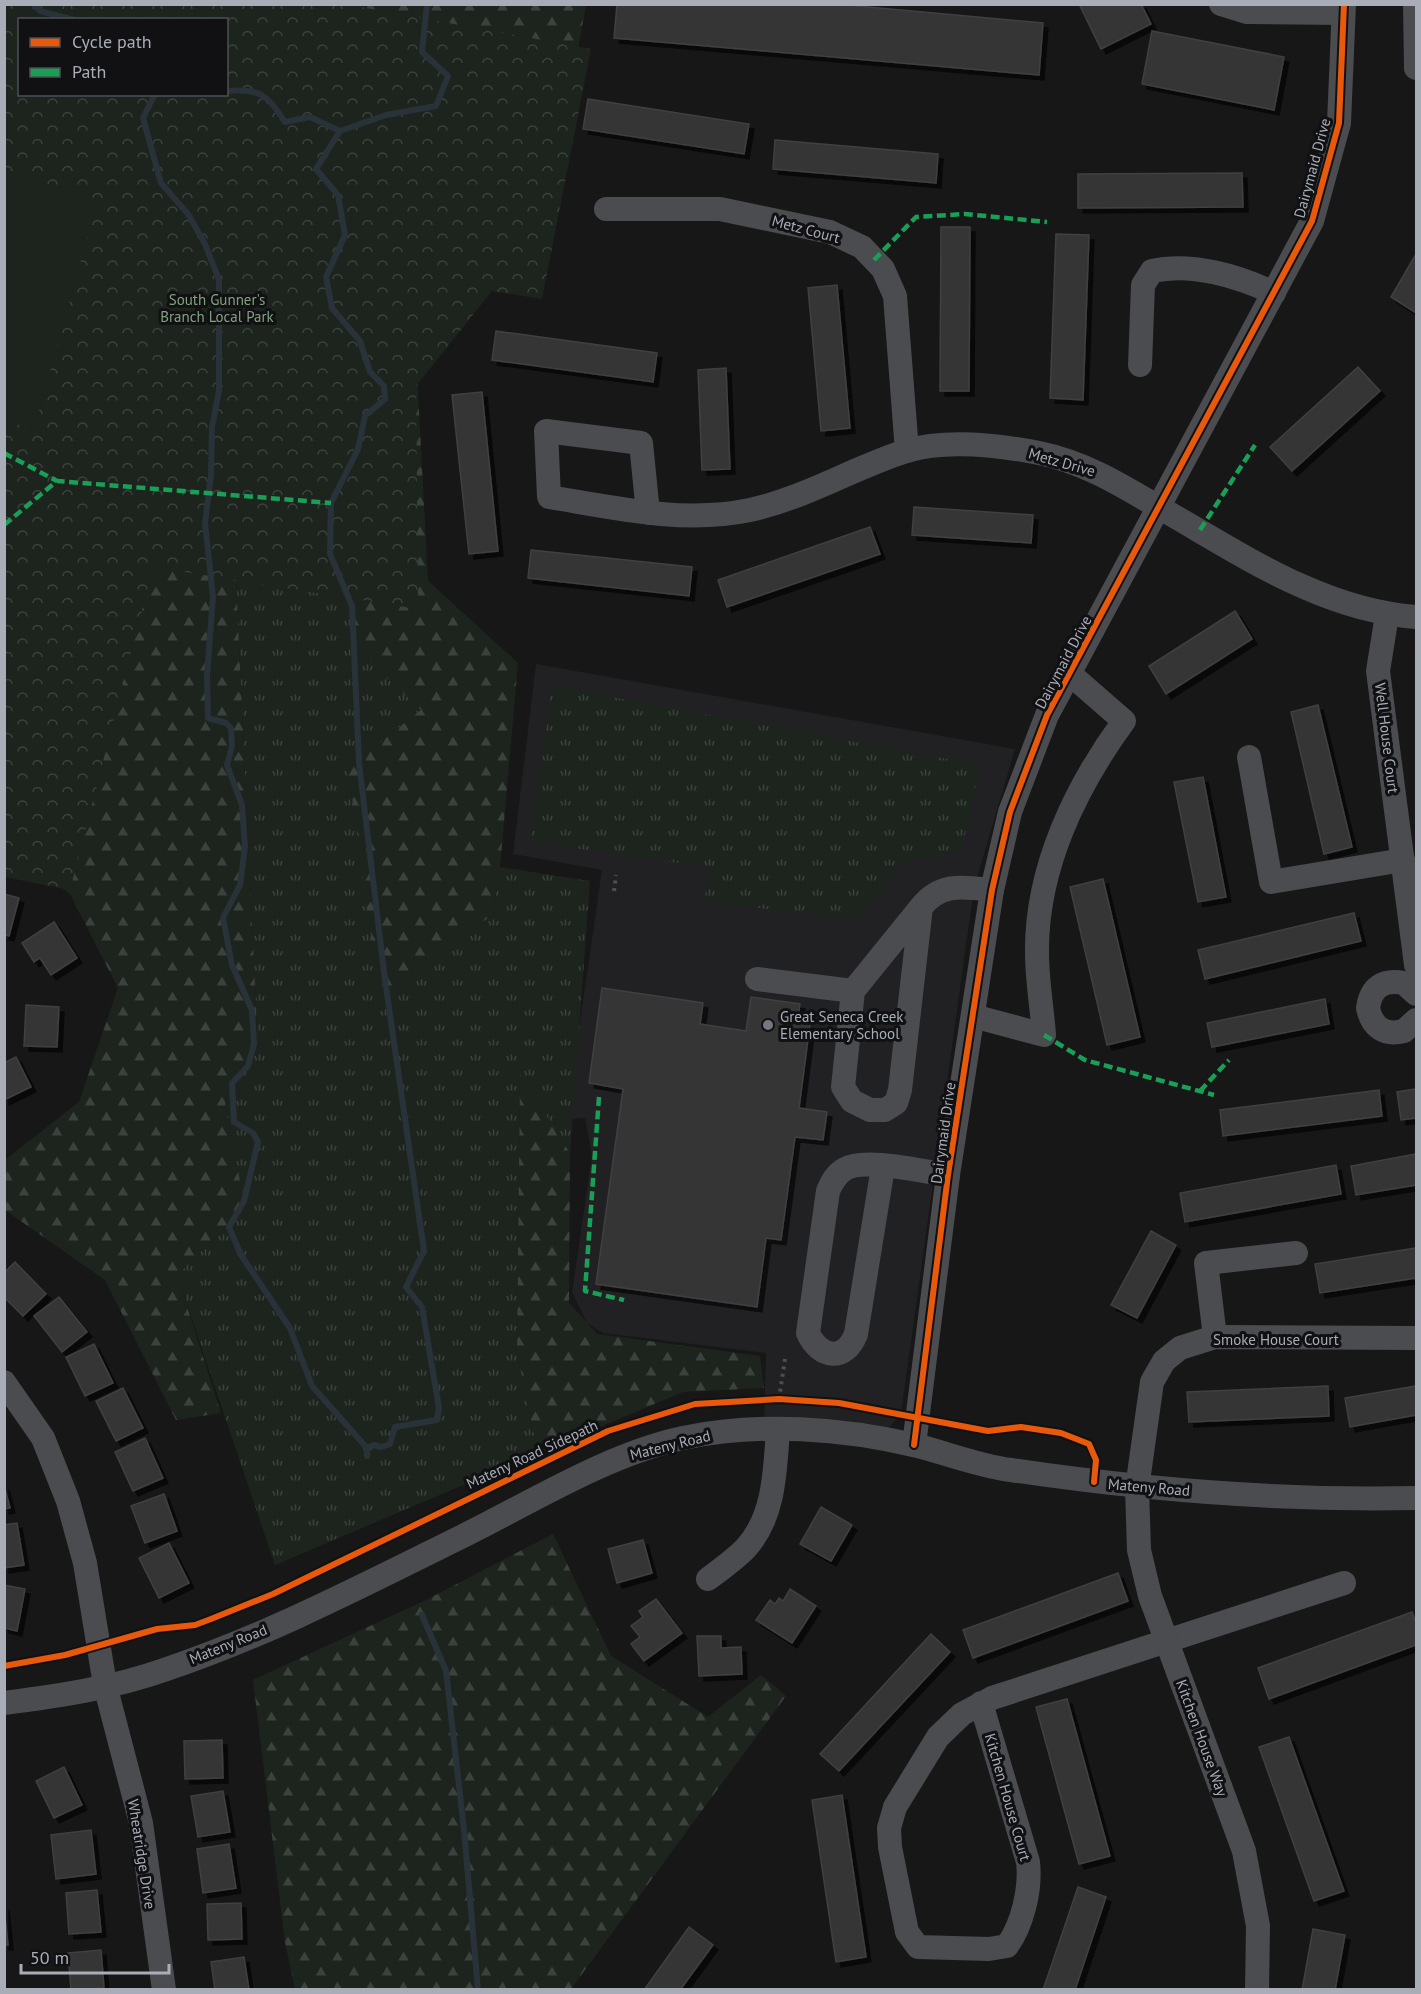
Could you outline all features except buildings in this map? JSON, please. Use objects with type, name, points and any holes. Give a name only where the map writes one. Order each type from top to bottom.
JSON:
[{"type":"street","points":[[1221,4],[1247,12],[1344,9]]},
{"type":"street","points":[[1414,4],[1416,68]]},
{"type":"street","name":"Dairymaid Drive","points":[[914,1445],[948,1175],[992,890],[1010,812],[1047,715],[1312,221],[1339,123],[1344,9]]},
{"type":"street","name":"Metz Court","points":[[606,208],[720,209],[830,232],[862,247],[883,269],[895,296],[907,451]]},
{"type":"street","points":[[1140,365],[1143,285],[1152,271],[1170,267],[1242,278],[1274,293]]},
{"type":"street","name":"Metz Drive","points":[[648,513],[641,443],[546,431],[549,497],[648,513],[711,516],[752,509],[823,486],[907,451],[950,445],[1039,453],[1102,473],[1299,586],[1341,603],[1387,615],[1416,617]]},
{"type":"street","name":"Well House Court","points":[[1387,615],[1378,671],[1403,860],[1415,980],[1383,983],[1375,989],[1368,1008],[1376,1026],[1384,1032],[1395,1034],[1415,1024]]},
{"type":"street","points":[[973,1016],[1044,1035],[1037,953],[1042,896],[1051,857],[1094,765],[1124,721],[1070,674]]},
{"type":"street","points":[[1249,757],[1271,882],[1403,860]]},
{"type":"street","points":[[921,907],[903,1075],[896,1102],[885,1110],[870,1110],[852,1101],[843,1087],[853,991],[929,897],[943,888],[958,886],[992,890]]},
{"type":"street","points":[[757,979],[853,991]]},
{"type":"street","points":[[883,1167],[855,1334],[851,1346],[839,1353],[827,1354],[814,1345],[808,1334],[828,1191],[834,1178],[845,1168],[860,1164],[948,1175]]},
{"type":"street","points":[[1215,1337],[1206,1263],[1296,1253]]},
{"type":"street","name":"Smoke House Court","points":[[1137,1488],[1152,1382],[1164,1361],[1180,1348],[1215,1337],[1416,1338]]},
{"type":"street","name":"Wheatridge Drive","points":[[4,1382],[43,1438],[68,1501],[85,1563],[105,1685],[141,1824],[164,1989]]},
{"type":"street","points":[[708,1579],[745,1549],[761,1525],[774,1483],[778,1429]]},
{"type":"street","name":"Mateny Road","points":[[4,1703],[66,1695],[161,1671],[240,1641],[368,1583],[628,1454],[682,1438],[778,1429],[850,1434],[914,1445],[1005,1469],[1137,1488],[1326,1500],[1416,1498]]},
{"type":"street","name":"Kitchen House Way","points":[[1137,1488],[1139,1550],[1150,1596],[1244,1851],[1258,1926],[1257,1989]]},
{"type":"street","name":"Kitchen House Court","points":[[981,1703],[1028,1862],[1030,1878],[1015,1934],[1007,1946],[989,1949],[918,1947],[907,1932],[890,1847],[889,1828],[895,1807],[938,1737],[962,1714],[981,1703],[1344,1583]]},
{"type":"path","points":[[614,891],[616,875]]},
{"type":"path","points":[[779,1399],[785,1359]]},
{"type":"path","points":[[769,1400],[789,1399]]},
{"type":"shaded area","name":"Great Seneca Creek Elementary School","points":[[536,664],[1015,749],[974,888],[901,1414],[888,1429],[764,1421],[766,1353],[603,1333],[587,1323],[572,1292],[592,1156],[585,1118],[566,1119],[602,870],[513,854]]},
{"type":"green space","name":"South Gunner's Branch Local Park","points":[[4,5],[350,5],[591,49],[542,299],[492,291],[416,386],[418,609],[153,567],[70,890],[5,877]]},
{"type":"green space","name":"South Gunner's Branch Local Park","points":[[5,5],[586,5],[542,247],[436,229],[417,373],[428,581],[518,663],[500,867],[493,914],[380,1001],[348,768],[421,710],[367,659],[276,422],[227,388],[257,1030],[225,1104],[245,1207],[177,1275],[221,1413],[176,1420],[105,1280],[5,1210],[5,1160],[79,1102],[118,988],[70,894],[4,841]]},
{"type":"green space","points":[[5,172],[98,199],[34,429],[5,421]]},
{"type":"green space","points":[[242,312],[367,659],[422,710],[493,914],[500,867],[590,881],[570,1153],[520,1076],[517,1353],[538,1453],[275,1565],[177,1275],[245,1207],[225,1104],[257,1030],[227,388]]},
{"type":"green space","points":[[552,686],[980,765],[962,849],[899,865],[857,919],[705,902],[707,867],[531,842]]},
{"type":"green space","points":[[520,1074],[570,1153],[569,1303],[597,1334],[760,1356],[764,1388],[683,1392],[538,1453],[517,1353]]},
{"type":"green space","points":[[553,1534],[611,1656],[708,1717],[761,1675],[786,1696],[571,1989],[295,1989],[285,1942],[253,1680],[424,1601]]},
{"type":"waterway","points":[[33,4],[40,11],[66,18]]},
{"type":"waterway","points":[[367,1448],[390,1444],[395,1427],[437,1420],[439,1408],[422,1307],[406,1287],[424,1251],[385,980],[359,763],[352,606],[330,554],[331,503],[358,449],[365,416],[385,399],[384,386],[370,372],[360,341],[332,308],[326,277],[345,235],[338,195],[316,169],[340,131],[386,115],[436,106],[448,76],[422,52],[427,4]]},
{"type":"waterway","points":[[228,91],[247,91],[262,95],[273,105],[285,122],[310,117],[340,131]]},
{"type":"waterway","points":[[154,96],[143,118],[161,183],[188,214],[205,244],[219,280],[219,391],[212,427],[211,475],[205,523],[213,597],[207,675],[208,718],[226,723],[231,728],[232,746],[227,765],[242,805],[245,847],[240,885],[223,918],[232,965],[252,1010],[254,1044],[248,1066],[232,1083],[234,1122],[253,1133],[258,1142],[244,1201],[229,1227],[241,1255],[290,1328],[312,1386],[367,1448],[367,1456]]},
{"type":"waterway","points":[[422,1615],[446,1671],[464,1830],[478,1990]]},
{"type":"marked path","points":[[874,260],[916,217],[965,214],[1047,222]]},
{"type":"marked path","points":[[1200,530],[1255,445]]},
{"type":"marked path","points":[[4,453],[57,481]]},
{"type":"marked path","points":[[4,525],[57,481],[331,503]]},
{"type":"marked path","points":[[1044,1035],[1085,1060],[1214,1095]]},
{"type":"marked path","points":[[1200,1091],[1229,1060]]},
{"type":"marked path","points":[[599,1097],[585,1291],[624,1300]]},
{"type":"cycle path","points":[[914,1445],[948,1175],[992,890],[1010,812],[1047,715],[1312,221],[1339,123],[1344,4]]},
{"type":"cycle path","name":"Mateny Road Sidepath","points":[[4,1666],[65,1655],[157,1629],[195,1625],[211,1619],[273,1594],[608,1431],[695,1404],[779,1399],[839,1403],[988,1431],[1021,1427],[1061,1433],[1089,1444],[1096,1460],[1094,1482]]},
{"type":"place","name":"Great Seneca Creek Elementary School","points":[[768,1025]]}]
